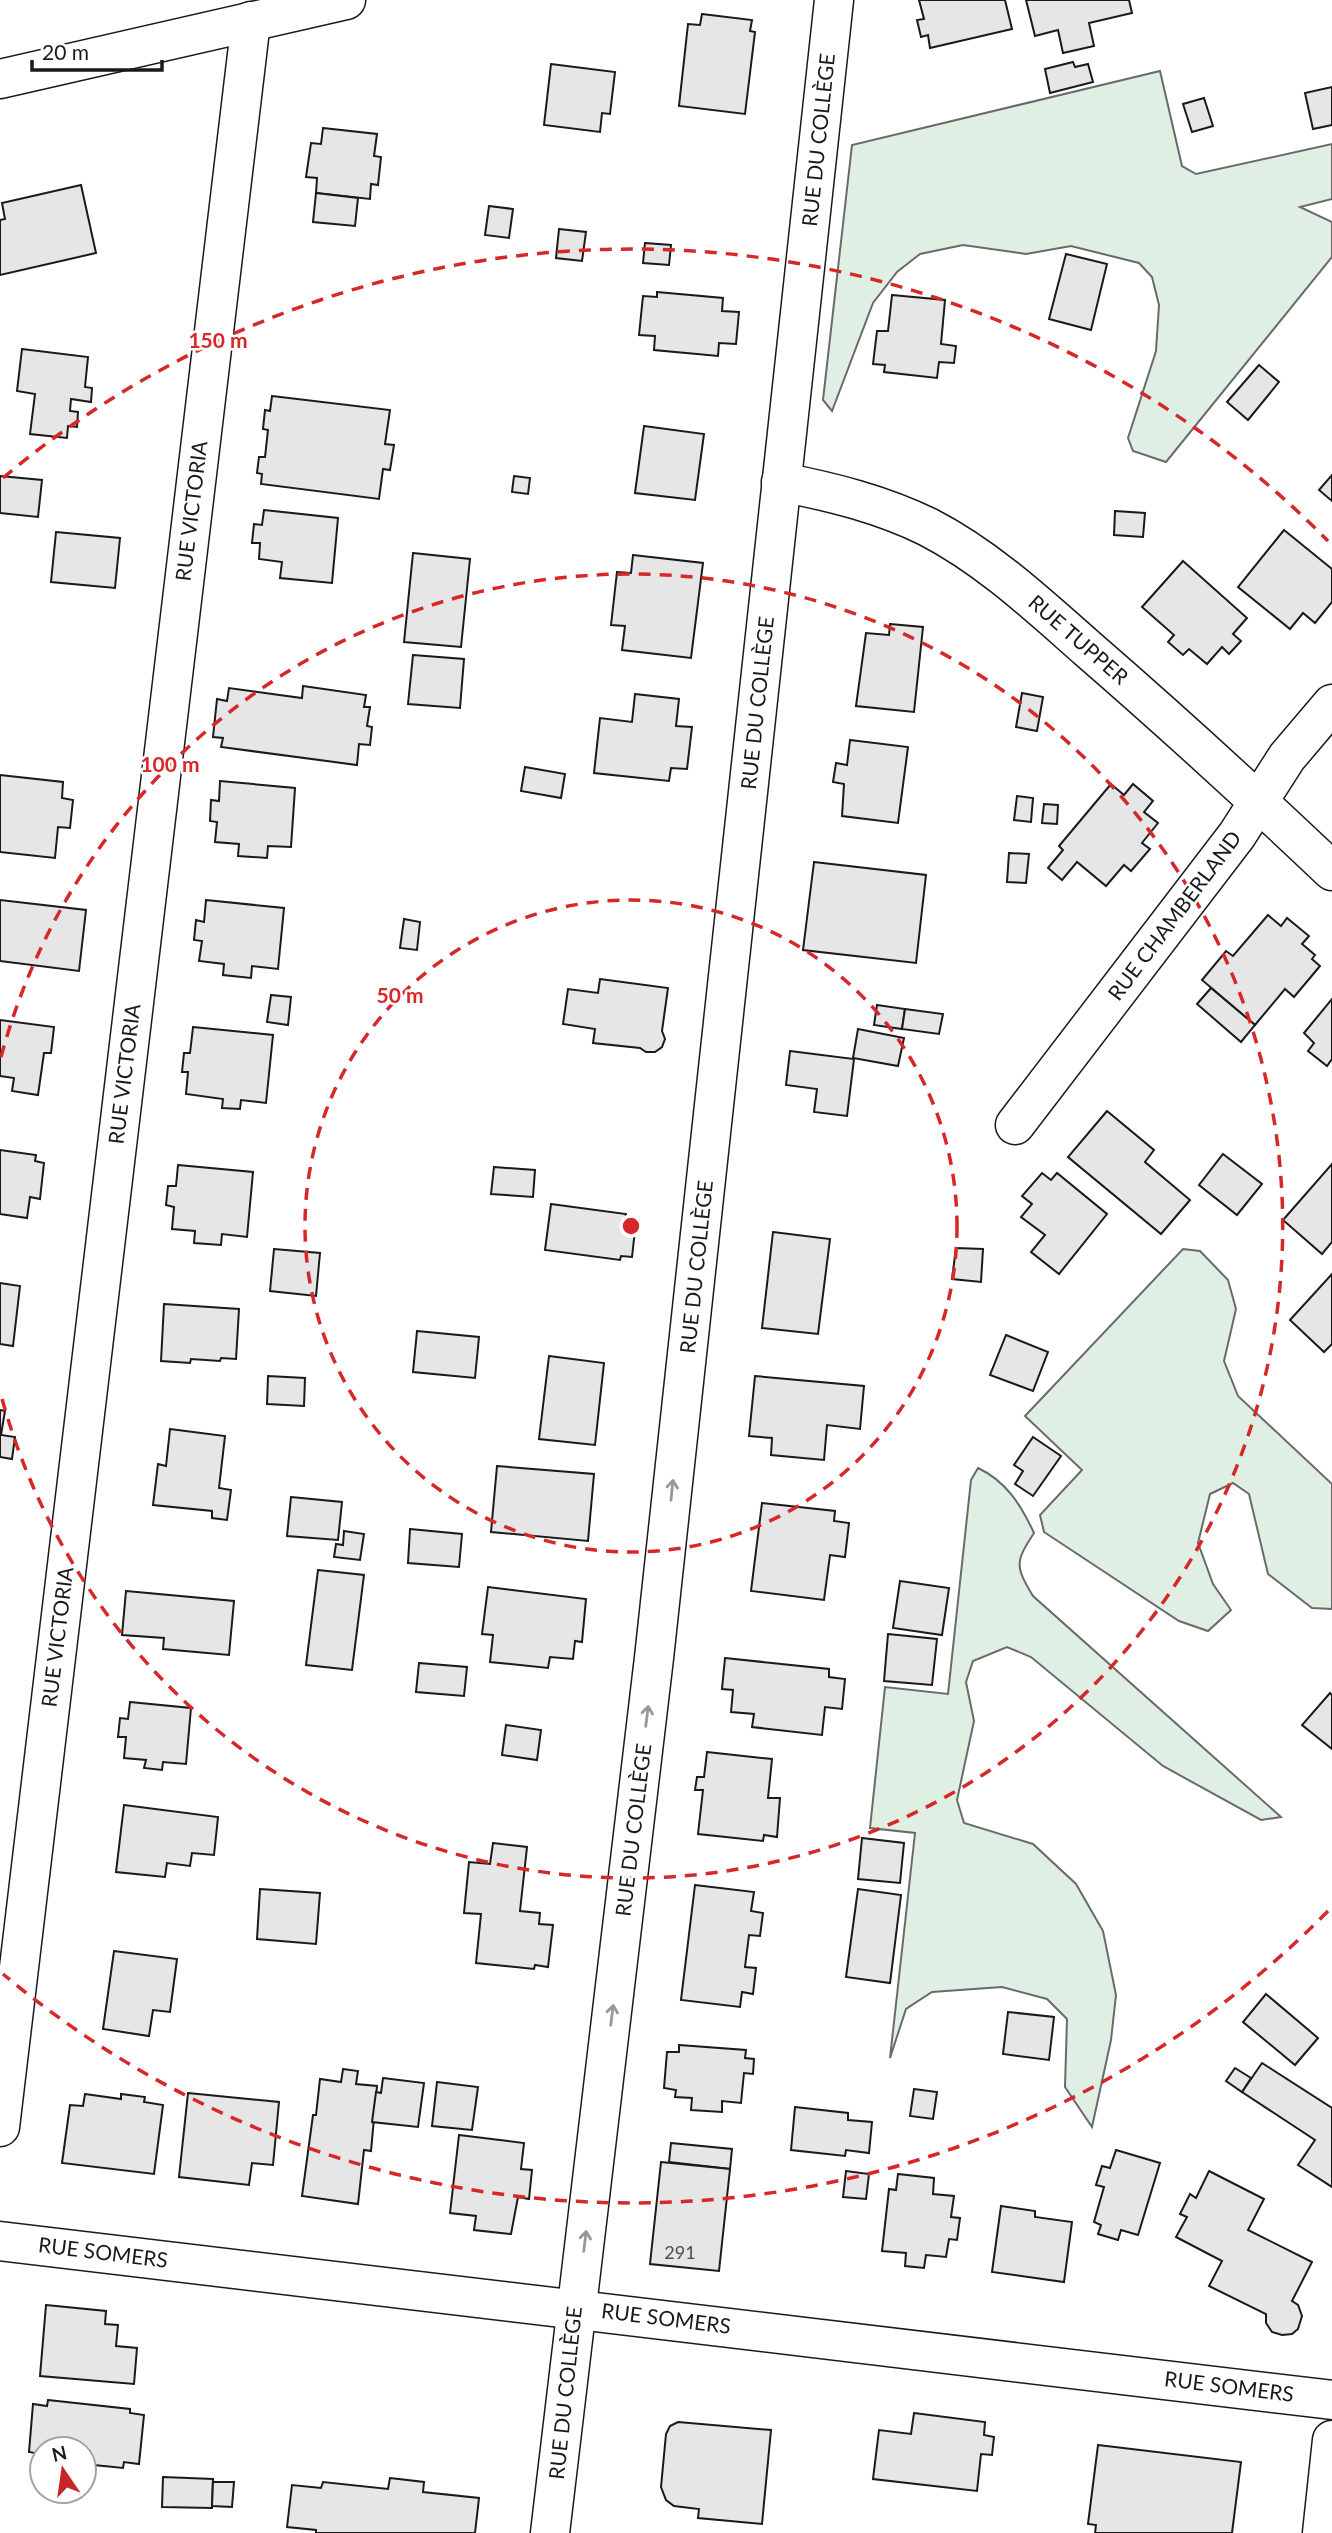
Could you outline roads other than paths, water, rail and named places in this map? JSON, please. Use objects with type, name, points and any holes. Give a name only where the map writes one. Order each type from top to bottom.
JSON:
[{"type":"street","points":[[0,79],[346,0]]},
{"type":"street","name":"RUE DU COLLÈGE","points":[[550,2533],[656,1644],[834,0]]},
{"type":"street","name":"RUE VICTORIA","points":[[0,2127],[251,21]]},
{"type":"street","name":"RUE TUPPER","points":[[781,482],[834,492],[899,514],[928,528],[990,566],[1169,719],[1332,870]]},
{"type":"street","name":"RUE CHAMBERLAND","points":[[1015,1125],[1237,835],[1287,757],[1332,704]]},
{"type":"street","name":"RUE SOMERS","points":[[0,2241],[1332,2400]]},
{"type":"street","points":[[1322,2533],[1332,2440]]}]
